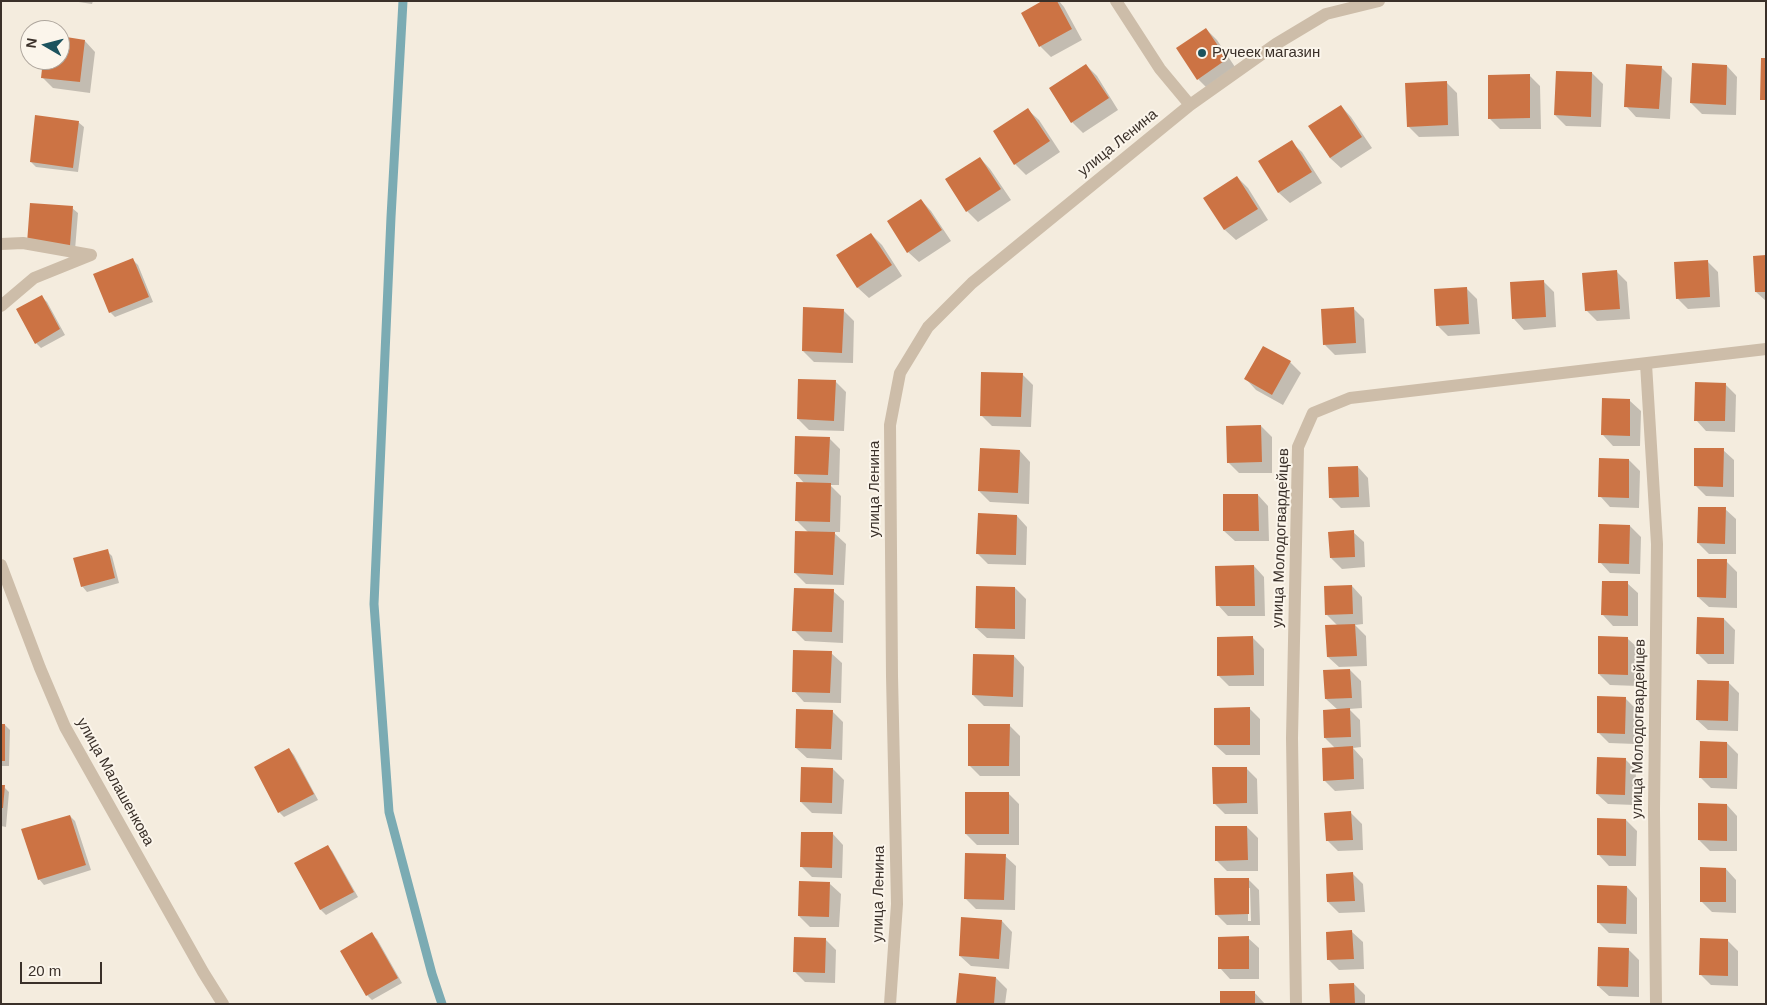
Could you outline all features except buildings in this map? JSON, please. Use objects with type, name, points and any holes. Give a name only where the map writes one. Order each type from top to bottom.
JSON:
[{"type":"street","points":[[1116,1],[1160,69],[1190,105]]},
{"type":"street","name":"улица Ленина","points":[[890,1004],[897,904],[892,676],[890,424],[900,373],[928,327],[972,283],[1190,105],[1276,44],[1326,14],[1379,1]]},
{"type":"street","points":[[1,244],[23,243],[91,255],[34,278],[1,306]]},
{"type":"street","name":"улица Молодогвардейцев","points":[[1296,1004],[1292,738],[1298,447],[1313,413],[1350,398],[1766,349]]},
{"type":"street","name":"улица Молодогвардейцев","points":[[1646,364],[1657,544],[1654,809],[1656,1004]]},
{"type":"street","name":"улица Малашенкова","points":[[1,565],[40,668],[65,727],[203,972],[223,1004]]},
{"type":"waterway","points":[[403,1],[391,217],[374,604],[389,812],[432,974],[442,1004]]},
{"type":"place","name":"Ручеек магазин","points":[[1202,53]]}]
